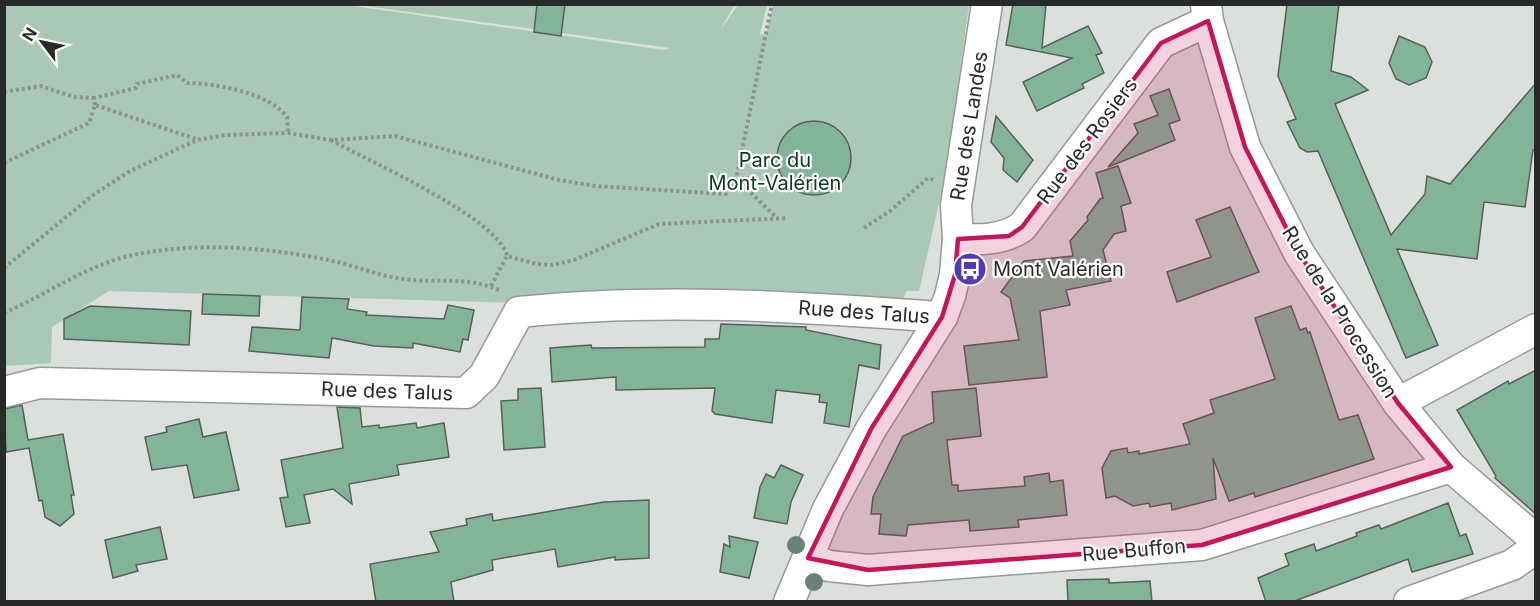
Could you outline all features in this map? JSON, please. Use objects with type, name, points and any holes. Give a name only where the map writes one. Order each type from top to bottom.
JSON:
[{"type":"street","name":"Rue des Landes","points":[[942,317],[955,274],[958,238],[956,205],[987,4]]},
{"type":"street","name":"Rue des Rosiers","points":[[958,238],[978,240],[1009,236],[1022,227],[1161,44],[1207,13]]},
{"type":"street","name":"Rue de la Procession","points":[[1207,13],[1245,147],[1299,253],[1398,402],[1451,467],[1536,540]]},
{"type":"street","name":"Rue des Talus","points":[[4,392],[40,383],[466,393],[484,376],[519,312],[578,306],[749,306],[942,317]]},
{"type":"street","points":[[789,602],[828,509],[871,429],[942,317]]},
{"type":"street","points":[[1398,402],[1536,329]]},
{"type":"street","name":"Rue Buffon","points":[[808,558],[829,566],[868,570],[1202,544],[1451,467]]},
{"type":"street","points":[[1409,602],[1512,565],[1536,548]]},
{"type":"path","points":[[4,268],[93,195],[130,171],[197,140],[247,133],[288,133],[331,140],[395,136],[502,166],[596,186],[726,194],[735,184],[772,4]]},
{"type":"path","points":[[4,92],[41,86],[74,97],[94,98],[136,88],[137,84],[177,75],[187,83],[213,83],[276,106],[287,117],[288,133]]},
{"type":"path","points":[[4,163],[89,123],[96,105],[94,98]]},
{"type":"path","points":[[96,105],[197,140]]},
{"type":"path","points":[[331,140],[405,177],[457,209],[495,237],[507,256],[537,264],[552,265],[574,260],[659,224],[788,218]]},
{"type":"path","points":[[864,228],[890,211],[928,178],[938,181]]},
{"type":"path","points":[[735,184],[750,192],[776,217]]},
{"type":"path","points":[[4,312],[90,270],[128,256],[167,250],[214,248],[268,250],[333,261],[403,279],[459,279],[491,286],[509,294]]},
{"type":"path","points":[[491,286],[507,256]]},
{"type":"highlighted area","points":[[1208,21],[1245,147],[1299,253],[1398,403],[1451,467],[1202,545],[868,570],[808,558],[871,429],[942,317],[955,275],[958,239],[1009,236],[1022,227],[1161,43]]},
{"type":"green space","name":"Parc du Mont-Valérien","points":[[340,4],[664,50],[670,48],[359,5],[734,5],[720,31],[738,5],[767,5],[760,34],[766,35],[773,5],[969,5],[945,177],[919,291],[906,291],[898,314],[109,291],[52,327],[51,363],[5,366],[4,5]]},
{"type":"building","points":[[537,4],[565,4],[561,36],[534,32]]},
{"type":"building","points":[[1013,4],[1046,4],[1042,48],[1088,26],[1102,53],[1096,55],[1104,73],[1082,84],[1084,88],[1037,111],[1023,82],[1072,58],[1006,45]]},
{"type":"building","points":[[1287,4],[1339,4],[1331,71],[1351,77],[1368,90],[1335,104],[1391,235],[1425,194],[1427,176],[1450,184],[1536,83],[1536,150],[1533,150],[1525,207],[1484,202],[1477,259],[1397,249],[1438,345],[1406,358],[1318,151],[1307,152],[1300,148],[1287,122],[1296,119],[1278,76]]},
{"type":"building","points":[[1399,36],[1425,47],[1432,62],[1426,78],[1409,85],[1396,79],[1389,63]]},
{"type":"building","points":[[1169,89],[1180,120],[1169,124],[1175,140],[1108,167],[1138,133],[1134,124],[1158,115],[1150,96]]},
{"type":"building","points":[[996,116],[1033,160],[1017,182],[1003,170],[1004,158],[991,142]]},
{"type":"building","points":[[814,121],[828,124],[840,132],[848,144],[851,158],[848,172],[840,184],[828,192],[814,195],[800,192],[788,184],[780,172],[777,158],[780,144],[788,132],[800,124]]},
{"type":"building","points":[[1118,166],[1131,203],[1121,206],[1126,231],[1114,234],[1103,250],[1111,281],[1066,290],[1070,305],[1040,311],[1047,377],[969,385],[964,346],[1019,340],[1010,298],[1001,292],[1024,261],[1073,256],[1070,241],[1103,198],[1096,173]]},
{"type":"building","points":[[1230,207],[1259,272],[1177,302],[1167,272],[1211,257],[1196,220]]},
{"type":"building","points":[[203,294],[260,296],[259,316],[202,314]]},
{"type":"building","points":[[302,297],[349,299],[347,309],[367,312],[366,315],[444,319],[448,305],[474,310],[468,340],[463,339],[460,352],[413,343],[413,348],[374,346],[332,338],[329,358],[249,351],[252,327],[300,330]]},
{"type":"building","points":[[90,306],[191,311],[189,345],[64,339],[64,319]]},
{"type":"building","points":[[1291,306],[1300,330],[1306,328],[1308,333],[1310,332],[1339,420],[1358,415],[1374,459],[1255,497],[1254,493],[1229,501],[1213,458],[1216,499],[1172,510],[1171,503],[1150,507],[1149,503],[1133,506],[1115,496],[1106,498],[1102,468],[1111,451],[1127,448],[1128,453],[1139,451],[1139,454],[1190,444],[1183,424],[1214,413],[1210,400],[1275,379],[1255,318]]},
{"type":"building","points":[[721,324],[806,327],[806,330],[881,345],[879,369],[859,365],[849,427],[824,423],[827,403],[819,402],[820,395],[776,390],[772,423],[715,414],[712,411],[715,388],[616,390],[616,377],[552,382],[550,348],[591,345],[592,348],[705,347],[705,339],[719,339]]},
{"type":"building","points":[[1536,370],[1536,514],[1495,478],[1496,476],[1457,410],[1508,381],[1509,384]]},
{"type":"building","points":[[541,388],[545,447],[504,450],[501,401],[518,400],[518,389]]},
{"type":"building","points":[[976,388],[981,436],[947,440],[952,485],[958,485],[958,491],[1025,486],[1024,477],[1049,473],[1050,482],[1063,480],[1067,515],[1018,520],[1019,527],[970,531],[969,520],[908,525],[906,536],[879,534],[881,514],[871,514],[873,497],[903,436],[934,422],[932,392]]},
{"type":"building","points":[[22,405],[28,440],[63,434],[74,495],[71,495],[74,514],[60,526],[45,517],[42,500],[39,501],[29,448],[6,452],[4,409]]},
{"type":"building","points":[[337,407],[360,408],[362,427],[379,425],[379,428],[416,423],[417,428],[444,423],[449,457],[397,465],[399,475],[349,484],[352,504],[333,489],[304,495],[310,523],[286,527],[280,498],[288,497],[281,460],[343,448]]},
{"type":"building","points":[[199,419],[203,437],[226,432],[239,490],[194,498],[187,465],[152,470],[145,437],[167,432],[166,427]]},
{"type":"building","points":[[781,465],[803,475],[791,502],[787,524],[754,518],[760,487],[766,474],[774,478]]},
{"type":"building","points":[[649,500],[649,558],[615,560],[615,557],[558,567],[555,549],[492,560],[493,570],[451,582],[454,602],[376,602],[370,564],[439,552],[430,532],[467,525],[466,519],[492,514],[493,521],[604,502]]},
{"type":"building","points":[[1448,503],[1460,536],[1466,534],[1473,554],[1412,572],[1408,559],[1292,602],[1266,602],[1258,578],[1289,565],[1285,554],[1314,544],[1316,551],[1357,536],[1356,533],[1379,525],[1381,529]]},
{"type":"building","points":[[160,527],[167,559],[136,565],[138,571],[113,578],[105,540]]},
{"type":"building","points":[[729,536],[758,542],[749,578],[720,572],[724,544],[730,547]]},
{"type":"building","points":[[1109,579],[1109,583],[1150,581],[1152,602],[1068,602],[1067,580]]},
{"type":"place","name":"Mont Valérien","points":[[970,269]]}]
